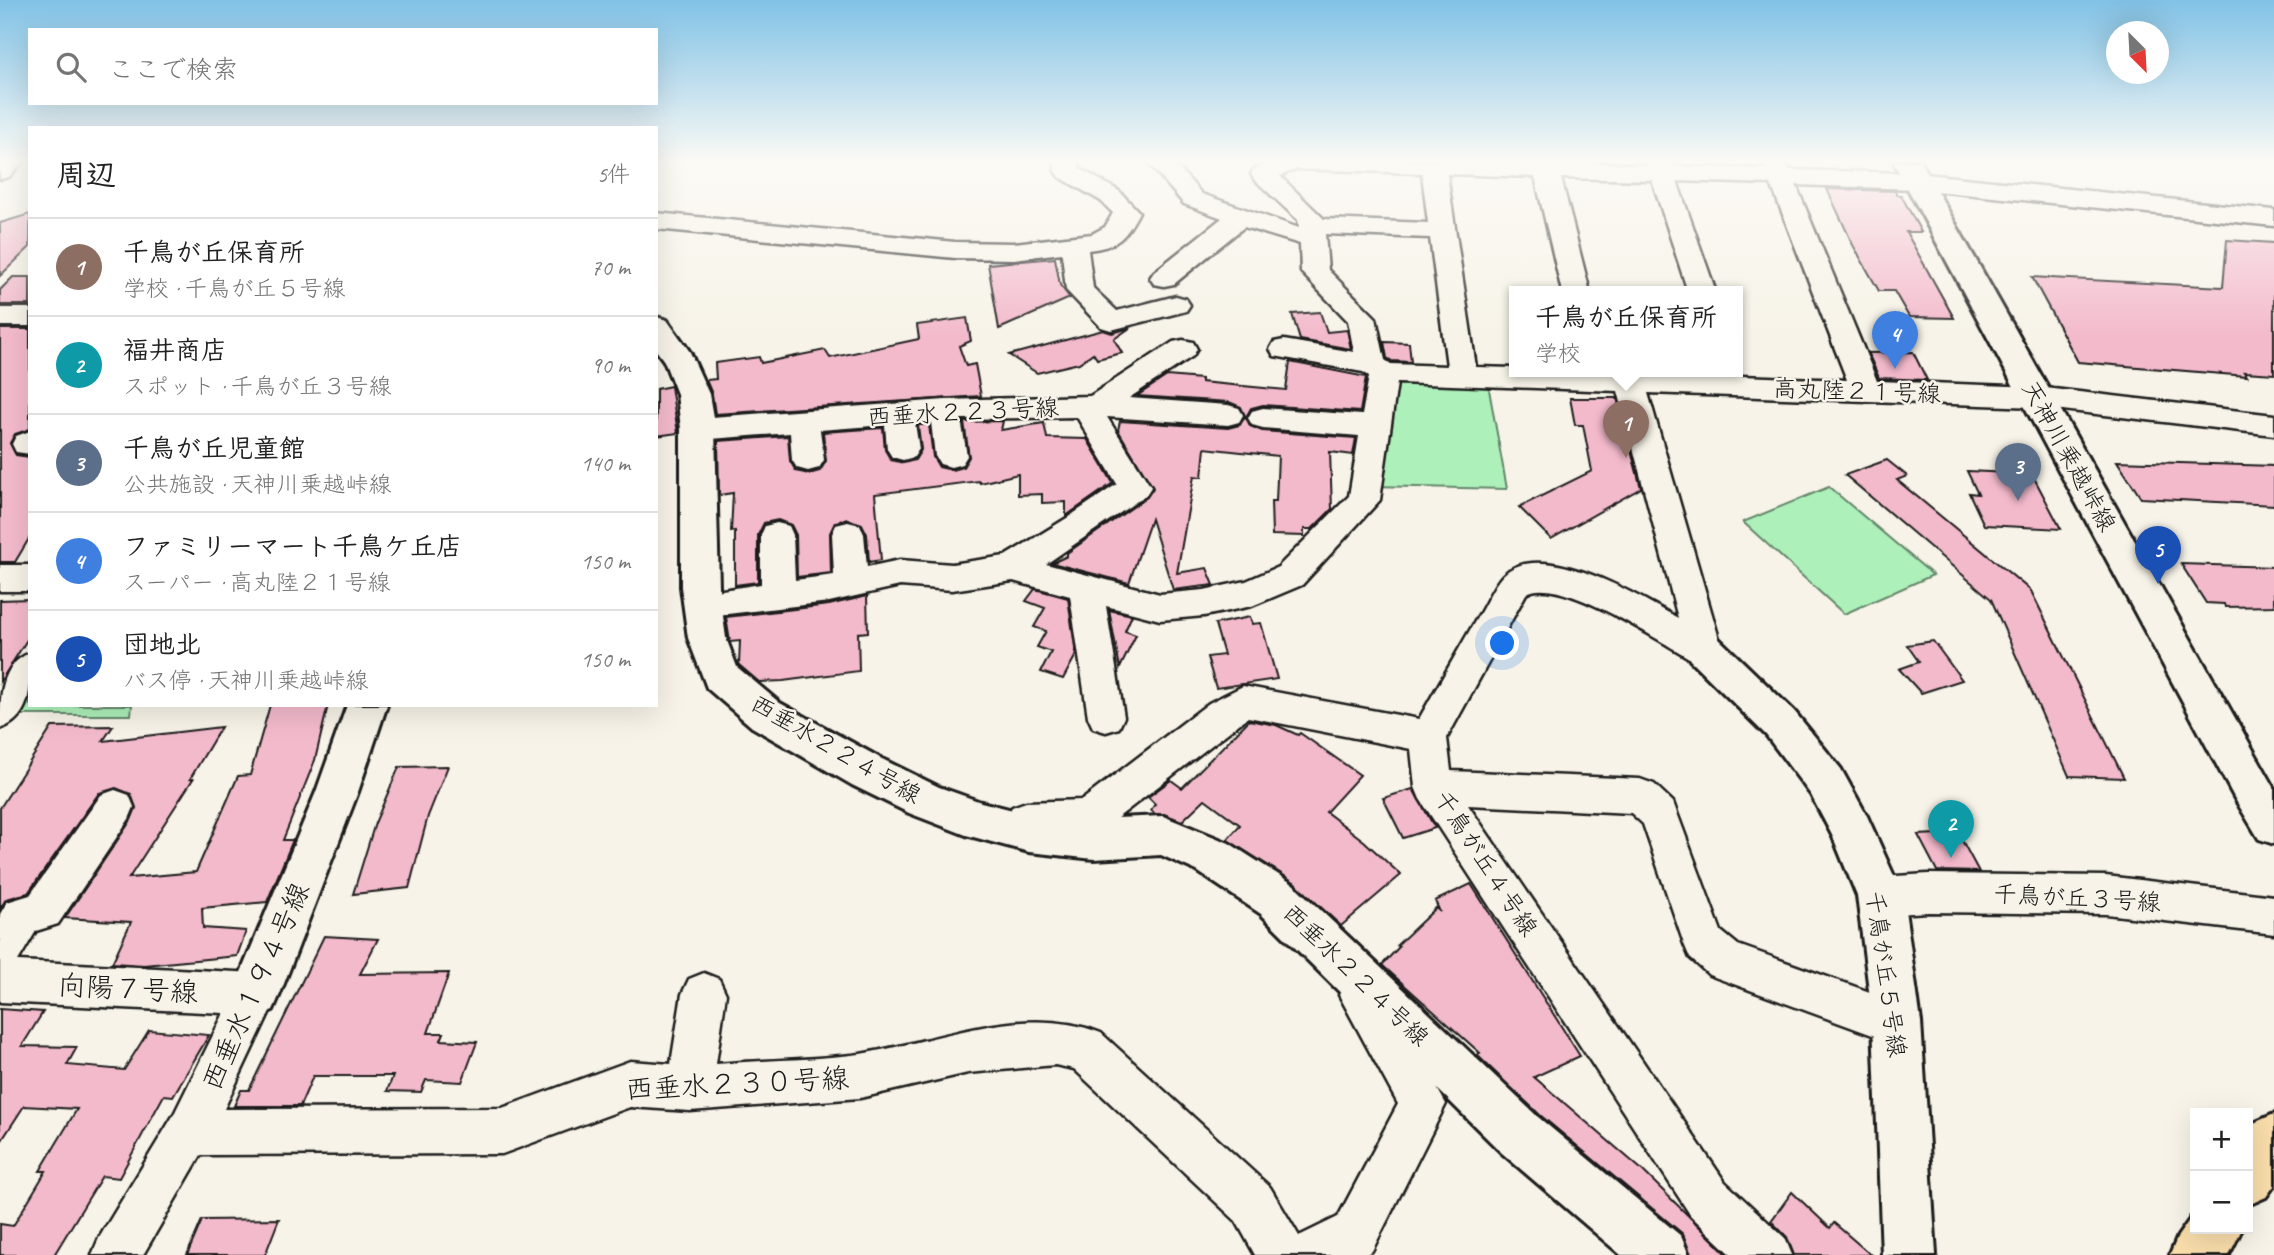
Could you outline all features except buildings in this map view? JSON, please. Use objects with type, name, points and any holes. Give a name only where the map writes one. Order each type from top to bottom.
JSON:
[{"type":"highway","points":[[2253,1172],[2274,1140]]},
{"type":"highway","points":[[2197,1255],[2212,1234]]},
{"type":"street","points":[[658,221],[955,250],[1014,251],[1100,242],[1115,232],[1122,220]]},
{"type":"street","points":[[1164,278],[1236,220]]},
{"type":"street","points":[[1250,220],[1283,232],[1442,231]]},
{"type":"street","points":[[702,604],[851,584],[900,573],[952,577],[1013,568],[1160,607],[1203,603],[1252,593],[1290,576],[1364,500],[1376,427],[1378,369],[1362,318],[1315,272],[1311,220]]},
{"type":"street","points":[[1438,220],[1442,231],[1463,376]]},
{"type":"street","points":[[1558,220],[1574,286]]},
{"type":"street","points":[[1677,220],[1700,286]]},
{"type":"street","points":[[1797,220],[1866,391]]},
{"type":"street","name":"天神川乗越峠線","points":[[1938,220],[2274,825]]},
{"type":"street","points":[[1074,246],[1080,290],[1111,321],[1176,305]]},
{"type":"street","points":[[0,317],[28,317]]},
{"type":"street","name":"西垂水２２４号線","points":[[658,330],[679,359],[693,394],[698,429],[702,604],[707,638],[721,677],[766,715],[923,800],[981,821],[1029,832],[1094,839],[1163,835],[1213,857],[1277,899],[1520,1135],[1662,1255]]},
{"type":"street","points":[[1013,568],[1080,527],[1135,487],[1091,406],[1183,349]]},
{"type":"street","name":"高丸陸２１号線","points":[[1284,349],[1378,369],[1509,377]]},
{"type":"street","name":"高丸陸２１号線","points":[[1512,377],[1732,379],[1866,391],[2037,397],[2274,425]]},
{"type":"street","points":[[1609,379],[1704,649]]},
{"type":"street","name":"西垂水２２３号線","points":[[698,429],[944,410],[1091,406],[1228,415]]},
{"type":"street","points":[[944,410],[951,456]]},
{"type":"street","points":[[899,413],[903,449]]},
{"type":"street","points":[[1263,418],[1376,427]]},
{"type":"street","points":[[804,421],[808,460]]},
{"type":"street","points":[[848,534],[851,584]]},
{"type":"street","points":[[777,535],[778,595]]},
{"type":"street","points":[[981,821],[1089,817],[1222,714],[1243,701],[1427,737],[1514,585],[1529,576],[1561,579],[1587,587],[1704,649]]},
{"type":"street","points":[[0,578],[28,578]]},
{"type":"street","points":[[1086,587],[1107,717]]},
{"type":"street","name":"千鳥が丘５号線","points":[[1704,649],[1780,723],[1826,782],[1852,830],[1880,896],[1897,1022],[1909,1255]]},
{"type":"street","points":[[0,714],[28,670]]},
{"type":"street","name":"西垂水１９４号線","points":[[116,1255],[189,1132],[256,994],[338,792],[367,707]]},
{"type":"street","name":"千鳥が丘４号線","points":[[1427,737],[1434,787],[1708,1199],[1768,1255]]},
{"type":"street","points":[[1434,787],[1640,796],[1659,814],[1705,944],[1724,961],[1897,1022]]},
{"type":"street","points":[[0,952],[22,916],[43,910],[116,807]]},
{"type":"street","name":"千鳥が丘３号線","points":[[1880,896],[1928,892],[2106,895],[2274,915]]},
{"type":"street","points":[[1313,1255],[1354,1234],[1423,1104],[1342,962]]},
{"type":"street","name":"向陽７号線","points":[[0,981],[256,994]]},
{"type":"street","points":[[690,1088],[704,995]]},
{"type":"street","name":"西垂水２３０号線","points":[[189,1132],[502,1131],[630,1084],[690,1088],[860,1076],[968,1051],[1055,1043],[1085,1049],[1253,1203],[1282,1255]]},
{"type":"green space","points":[[1404,380],[1488,384],[1507,489],[1371,486],[1392,385]]},
{"type":"green space","points":[[1829,487],[1933,575],[1844,614],[1743,522]]},
{"type":"green space","points":[[28,693],[28,707],[132,707],[131,715],[13,715]]},
{"type":"place","name":"ファミリーマート千鳥ケ丘店","points":[[1895,369]]},
{"type":"place","name":"千鳥が丘保育所","points":[[1626,458]]},
{"type":"place","name":"千鳥が丘児童館","points":[[2018,501]]},
{"type":"place","name":"団地北","points":[[2158,584]]},
{"type":"place","name":"福井商店","points":[[1951,858]]}]
